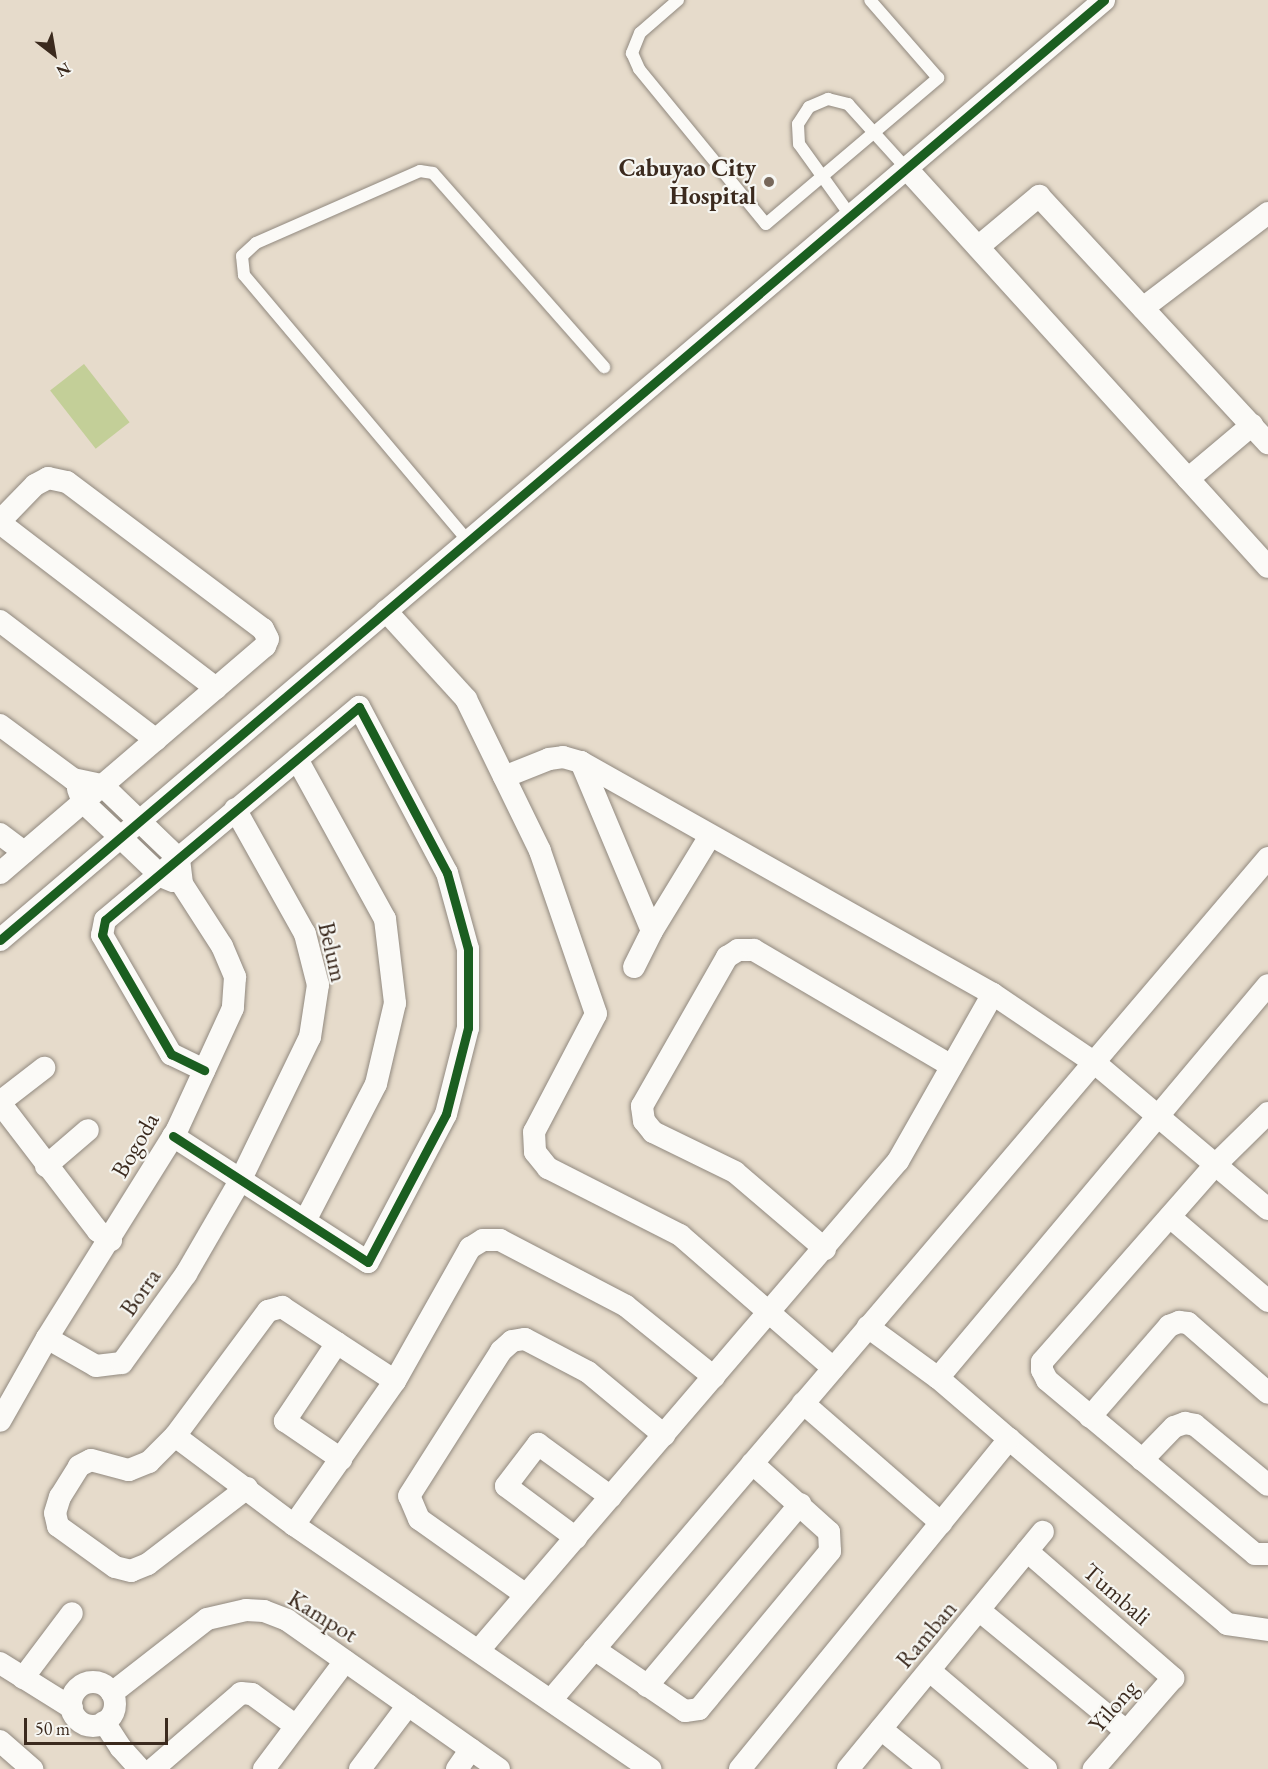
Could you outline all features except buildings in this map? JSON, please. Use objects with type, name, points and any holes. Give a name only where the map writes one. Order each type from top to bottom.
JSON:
[{"type":"street","points":[[0,940],[119,836],[1104,0]]},
{"type":"street","points":[[907,169],[1268,567]]},
{"type":"street","points":[[978,247],[1039,196],[1268,442]]},
{"type":"street","points":[[1143,308],[1268,213]]},
{"type":"street","points":[[1188,478],[1252,426]]},
{"type":"street","points":[[0,873],[156,740],[265,646],[268,639],[263,628],[67,482],[48,478],[35,485],[0,522],[216,688]]},
{"type":"street","points":[[386,611],[466,699],[540,851],[596,1014],[534,1132],[536,1152],[548,1168],[680,1234],[833,1368]]},
{"type":"street","points":[[0,621],[156,740]]},
{"type":"street","points":[[173,1136],[368,1262],[446,1114],[468,1028],[468,949],[447,873],[359,707],[236,809],[161,876],[105,920],[102,935],[171,1054],[204,1070]]},
{"type":"street","points":[[0,725],[73,779],[102,785],[179,860]]},
{"type":"street","points":[[504,777],[549,759],[563,757],[581,762],[993,994],[1095,1064],[1268,1209]]},
{"type":"street","points":[[297,759],[385,919],[395,1003],[376,1084],[305,1221]]},
{"type":"street","points":[[581,762],[652,931]]},
{"type":"street","points":[[73,779],[83,802],[161,876],[182,884]]},
{"type":"street","name":"Belum","points":[[236,809],[305,934],[318,986],[310,1036],[241,1179]]},
{"type":"street","points":[[0,834],[24,852]]},
{"type":"street","points":[[634,967],[652,931],[710,836]]},
{"type":"street","points":[[551,1700],[1095,1064],[1268,858]]},
{"type":"street","name":"Bogoda","points":[[0,1421],[47,1338],[111,1239],[173,1136],[233,1008],[235,977],[222,946],[182,884],[179,860]]},
{"type":"street","points":[[825,1249],[735,1173],[653,1132],[644,1121],[642,1106],[727,957],[738,950],[754,950],[952,1066]]},
{"type":"street","points":[[938,1378],[1268,985]]},
{"type":"street","points":[[479,1650],[825,1249],[898,1161],[993,994]]},
{"type":"street","points":[[44,1068],[0,1103],[98,1231],[111,1239]]},
{"type":"street","points":[[1268,1113],[1215,1165],[1042,1362],[1042,1370],[1047,1380],[1255,1554],[1268,1554]]},
{"type":"street","points":[[46,1166],[88,1130]]},
{"type":"street","name":"Borra","points":[[47,1338],[96,1366],[122,1363],[186,1274],[241,1179]]},
{"type":"street","points":[[1170,1216],[1268,1301]]},
{"type":"street","points":[[294,1525],[395,1381],[470,1248],[483,1240],[500,1240],[626,1306],[714,1377]]},
{"type":"street","points":[[247,1488],[148,1564],[131,1571],[115,1567],[58,1526],[55,1513],[60,1497],[79,1466],[91,1460],[129,1470],[149,1462],[175,1436],[268,1311],[282,1307],[395,1381]]},
{"type":"street","points":[[1090,1416],[1169,1326],[1179,1322],[1188,1323],[1268,1393]]},
{"type":"street","points":[[868,1327],[938,1378],[1227,1624],[1268,1630]]},
{"type":"street","points":[[526,1595],[419,1519],[409,1496],[501,1351],[512,1341],[525,1339],[588,1372],[664,1435]]},
{"type":"street","points":[[337,1343],[285,1421],[340,1459]]},
{"type":"street","points":[[803,1403],[941,1523]]},
{"type":"street","points":[[1142,1460],[1174,1427],[1185,1423],[1195,1425],[1268,1485]]},
{"type":"street","points":[[175,1436],[294,1525],[650,1769]]},
{"type":"street","points":[[740,1769],[1009,1439]]},
{"type":"street","points":[[576,1538],[506,1486],[538,1444],[610,1497]]},
{"type":"street","points":[[594,1649],[685,1712],[699,1709],[830,1551],[829,1532],[752,1463]]},
{"type":"street","points":[[647,1686],[800,1504]]},
{"type":"street","name":"Ramban","points":[[848,1769],[1043,1532]]},
{"type":"street","name":"Tumbali","points":[[1027,1551],[1173,1678]]},
{"type":"street","name":"Kampot","points":[[112,1693],[207,1619],[246,1610],[264,1611],[288,1620],[499,1769]]},
{"type":"street","points":[[980,1611],[1126,1731]]},
{"type":"street","points":[[23,1678],[72,1612]]},
{"type":"street","points":[[264,1769],[345,1661]]},
{"type":"street","points":[[0,1663],[72,1708],[81,1722],[97,1725],[104,1722],[112,1714],[115,1703],[112,1693],[106,1686],[90,1682],[75,1691],[72,1708]]},
{"type":"street","points":[[930,1671],[1046,1769]]},
{"type":"street","name":"Yilong","points":[[1094,1769],[1173,1678]]},
{"type":"street","points":[[153,1769],[241,1693],[252,1694],[296,1726]]},
{"type":"street","points":[[360,1769],[408,1705]]},
{"type":"street","points":[[104,1722],[121,1748],[140,1769]]},
{"type":"street","points":[[881,1729],[930,1769]]},
{"type":"street","points":[[0,1741],[32,1769]]},
{"type":"street","points":[[457,1769],[471,1749]]},
{"type":"lane","points":[[678,0],[640,33],[634,43],[632,53],[639,69],[766,224],[938,78],[870,0]]},
{"type":"lane","points":[[850,215],[804,153],[797,134],[798,124],[809,107],[828,99],[848,104],[907,169]]},
{"type":"lane","points":[[468,541],[244,275],[242,256],[256,243],[420,171],[433,173],[604,367]]},
{"type":"green space","points":[[84,364],[130,422],[96,449],[50,390]]},
{"type":"cycle path","points":[[0,940],[1104,0]]},
{"type":"cycle path","points":[[173,1136],[368,1262],[446,1114],[468,1028],[468,949],[447,873],[359,707],[105,920],[102,935],[171,1054],[204,1070]]},
{"type":"place","name":"Cabuyao City Hospital","points":[[769,182]]}]
